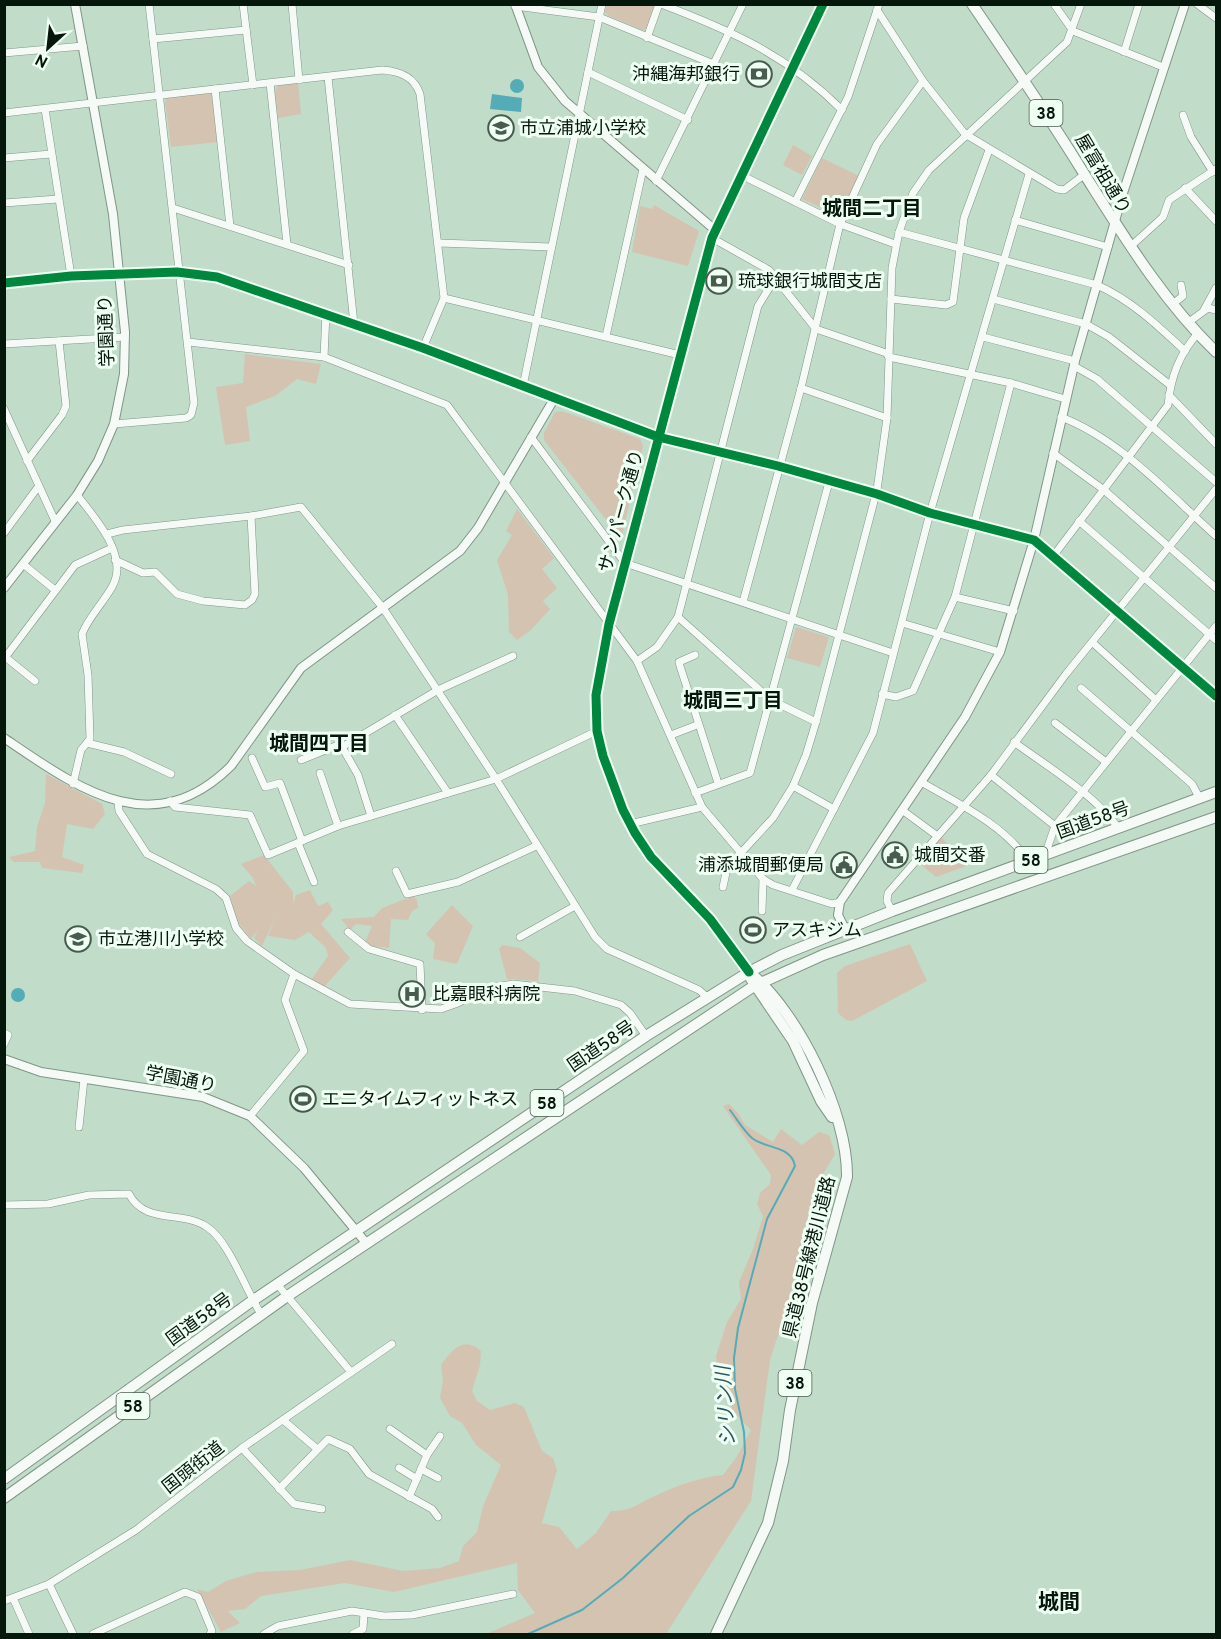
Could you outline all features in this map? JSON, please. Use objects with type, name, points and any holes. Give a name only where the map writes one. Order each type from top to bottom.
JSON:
[{"type":"main road","name":"屋富祖通り","points":[[972,4],[1025,80],[1114,225],[1189,322],[1216,352]]},
{"type":"main road","name":"国道58号","points":[[4,1479],[252,1301],[646,1036],[749,972],[782,955],[845,929],[1216,792]]},
{"type":"main road","name":"国道58号","points":[[4,1498],[261,1314],[758,984],[823,955],[1216,817]]},
{"type":"main road","name":"県道38号線港川道路","points":[[716,1635],[760,1544],[774,1500],[812,1303],[824,1254],[846,1188],[847,1159],[838,1125],[821,1101],[793,1041],[749,972]]},
{"type":"street","name":"学園通り","points":[[4,588],[77,495],[106,446],[114,424],[124,374],[125,337],[120,275],[75,4]]},
{"type":"street","points":[[114,424],[186,418],[191,415],[194,403],[188,342],[177,272],[173,208],[149,4]]},
{"type":"street","points":[[243,4],[253,85]]},
{"type":"street","points":[[292,4],[299,80]]},
{"type":"street","points":[[523,386],[602,4]]},
{"type":"street","points":[[647,38],[660,4],[731,31],[809,79],[842,110]]},
{"type":"street","points":[[656,181],[716,65],[743,4]]},
{"type":"street","name":"サンパーク通り","points":[[749,972],[697,904],[651,857],[630,824],[610,779],[597,731],[596,696],[609,624],[713,234],[794,69],[823,4]]},
{"type":"street","points":[[1054,4],[1073,31],[1163,67]]},
{"type":"street","points":[[723,887],[727,868],[773,818],[793,786],[816,722],[877,494],[887,418],[895,244],[913,193],[922,179],[965,134],[1066,42],[1073,31],[1081,4]]},
{"type":"street","points":[[1124,52],[1138,4]]},
{"type":"street","points":[[845,929],[838,915],[840,902],[965,717],[999,652],[1014,611],[1034,540],[1074,363],[1114,225],[1185,4]]},
{"type":"street","points":[[1197,4],[1216,18]]},
{"type":"street","points":[[716,65],[599,17],[515,5],[538,67],[558,93],[713,234],[761,264],[776,277],[816,328],[885,353],[889,357],[1011,383],[1065,399]]},
{"type":"street","points":[[878,7],[923,81],[965,134],[1047,185],[1064,190],[1084,174]]},
{"type":"street","points":[[795,202],[853,85],[878,7]]},
{"type":"street","points":[[153,39],[246,30]]},
{"type":"street","points":[[4,53],[83,46]]},
{"type":"street","points":[[4,113],[391,70],[410,78],[417,86],[439,243],[444,298],[423,348]]},
{"type":"street","points":[[588,72],[688,120]]},
{"type":"street","points":[[328,77],[354,324]]},
{"type":"street","points":[[743,602],[801,388],[840,224],[877,144],[923,81]]},
{"type":"street","points":[[270,83],[286,244]]},
{"type":"street","points":[[214,89],[230,226]]},
{"type":"street","points":[[45,109],[70,276]]},
{"type":"street","points":[[1130,247],[1163,217],[1168,200],[1215,170],[1191,137],[1184,115]]},
{"type":"street","points":[[891,298],[946,305],[953,302],[958,248],[964,218],[989,150]]},
{"type":"street","points":[[4,158],[51,154]]},
{"type":"street","points":[[606,336],[643,169]]},
{"type":"street","points":[[792,890],[873,732],[930,513],[1029,174]]},
{"type":"street","points":[[741,175],[840,224],[895,244]]},
{"type":"street","points":[[1185,188],[1216,221]]},
{"type":"street","points":[[4,203],[58,199]]},
{"type":"street","points":[[173,208],[349,265]]},
{"type":"street","points":[[1015,220],[1108,247]]},
{"type":"street","points":[[899,232],[1097,285],[1115,293],[1150,319],[1185,351]]},
{"type":"street","points":[[439,243],[551,247]]},
{"type":"street","points":[[4,282],[70,276],[177,272],[217,277],[423,348],[658,437],[778,466],[877,494],[930,513],[1034,540],[1216,696]]},
{"type":"street","points":[[637,661],[657,648],[678,617],[758,306],[776,277]]},
{"type":"street","points":[[1174,303],[1183,296],[1181,285]]},
{"type":"street","points":[[1189,322],[1204,310],[1216,288]]},
{"type":"street","points":[[444,298],[680,355]]},
{"type":"street","points":[[993,299],[1086,324],[1109,337],[1170,385]]},
{"type":"street","points":[[1204,310],[1216,310]]},
{"type":"street","points":[[324,357],[326,313]]},
{"type":"street","points":[[1054,555],[1168,405],[1170,385],[1185,351],[1198,333]]},
{"type":"street","points":[[4,344],[125,337]]},
{"type":"street","points":[[983,337],[1074,363],[1216,482]]},
{"type":"street","points":[[27,461],[62,415],[66,406],[59,341]]},
{"type":"street","points":[[188,342],[324,357],[447,405],[637,661],[702,807],[763,879],[832,904],[840,902]]},
{"type":"street","points":[[882,694],[896,697],[913,691],[955,597],[1011,383]]},
{"type":"street","points":[[801,388],[887,418]]},
{"type":"street","points":[[1169,395],[1215,438]]},
{"type":"street","points":[[4,738],[73,784],[118,802],[140,804],[170,801],[200,790],[218,779],[244,750],[302,668],[460,551],[478,528],[554,399]]},
{"type":"street","points":[[4,409],[55,521]]},
{"type":"street","points":[[1061,417],[1080,425],[1128,458],[1216,536]]},
{"type":"street","points":[[531,437],[625,563],[893,653]]},
{"type":"street","points":[[1053,453],[1104,490],[1216,588]]},
{"type":"street","points":[[695,793],[750,773],[829,482]]},
{"type":"street","points":[[4,533],[38,487]]},
{"type":"street","points":[[892,911],[886,901],[888,893],[991,774],[1216,489]]},
{"type":"street","points":[[73,784],[81,750],[90,739],[91,718],[82,634],[116,579],[115,560],[107,534],[77,495]]},
{"type":"street","points":[[107,534],[123,530],[251,516],[301,507],[382,608],[496,779],[595,937],[607,949],[699,990],[708,998]]},
{"type":"street","points":[[115,560],[142,573],[156,572],[177,594],[202,601],[245,605],[255,594],[251,516]]},
{"type":"street","points":[[1079,521],[1216,640]]},
{"type":"street","points":[[35,681],[5,657],[75,565],[112,549]]},
{"type":"street","points":[[22,564],[55,590]]},
{"type":"street","points":[[955,597],[1014,611]]},
{"type":"street","points":[[678,617],[771,700],[816,722]]},
{"type":"street","points":[[902,623],[999,652]]},
{"type":"street","points":[[1045,855],[1055,826],[1216,626]]},
{"type":"street","points":[[1093,643],[1156,700]]},
{"type":"street","points":[[695,655],[679,662],[697,725],[718,783]]},
{"type":"street","points":[[301,760],[338,745],[342,747],[438,690],[513,656]]},
{"type":"street","points":[[1081,688],[1192,784],[1200,799]]},
{"type":"street","points":[[395,715],[448,793]]},
{"type":"street","points":[[1055,723],[1106,762]]},
{"type":"street","points":[[671,735],[697,725]]},
{"type":"street","points":[[170,801],[175,807],[250,815],[268,855],[338,826],[496,779],[597,731]]},
{"type":"street","points":[[1014,742],[1082,794],[1112,819],[1118,828]]},
{"type":"street","points":[[87,743],[124,752],[171,774]]},
{"type":"street","points":[[342,747],[358,776],[371,816]]},
{"type":"street","points":[[252,758],[265,787],[280,783],[314,882]]},
{"type":"street","points":[[320,773],[338,826]]},
{"type":"street","points":[[991,774],[1055,826]]},
{"type":"street","points":[[921,782],[962,805],[1011,840],[1027,861]]},
{"type":"street","points":[[793,786],[834,809]]},
{"type":"street","points":[[118,802],[119,812],[130,824],[147,854],[221,893],[230,905],[242,937],[294,974],[350,1004],[422,1010],[448,1007],[483,988],[498,984],[574,991],[621,1005],[630,1013],[646,1036]]},
{"type":"street","points":[[630,824],[702,807]]},
{"type":"street","points":[[902,810],[936,836]]},
{"type":"street","points":[[396,871],[407,894],[458,882],[536,846]]},
{"type":"street","points":[[762,912],[763,879]]},
{"type":"street","points":[[520,937],[575,906]]},
{"type":"street","points":[[348,932],[369,949],[420,964],[422,1010]]},
{"type":"street","points":[[250,1116],[304,1051],[285,1000],[294,974]]},
{"type":"street","points":[[4,1033],[8,1035],[4,1044]]},
{"type":"street","name":"学園通り","points":[[5,1062],[41,1072],[203,1097],[250,1116],[274,1136],[367,1244]]},
{"type":"street","points":[[79,1127],[84,1079]]},
{"type":"street","points":[[447,1169],[456,1183]]},
{"type":"street","points":[[4,1205],[48,1204],[89,1195],[129,1194],[140,1208],[152,1214],[196,1221],[208,1227],[218,1236],[261,1314]]},
{"type":"street","points":[[277,1284],[351,1372]]},
{"type":"street","name":"国頭街道","points":[[4,1601],[50,1584],[136,1530],[242,1448],[392,1344]]},
{"type":"street","points":[[283,1420],[316,1448]]},
{"type":"street","points":[[390,1429],[427,1455]]},
{"type":"street","points":[[409,1497],[427,1455],[440,1436]]},
{"type":"street","points":[[279,1489],[316,1448],[328,1439],[350,1449],[359,1465],[369,1474],[432,1509],[438,1517]]},
{"type":"street","points":[[242,1448],[294,1504],[322,1509]]},
{"type":"street","points":[[399,1468],[417,1479]]},
{"type":"street","points":[[421,1469],[438,1478]]},
{"type":"street","points":[[50,1584],[73,1635]]},
{"type":"street","points":[[93,1635],[185,1592],[198,1597],[212,1631],[210,1635]]},
{"type":"street","points":[[264,1635],[278,1626],[352,1611],[412,1615],[513,1594]]},
{"type":"street","points":[[13,1598],[29,1635]]},
{"type":"street","points":[[353,1635],[363,1629],[364,1613]]},
{"type":"shaded area","points":[[607,5],[658,5],[649,28],[643,30],[609,16],[605,12]]},
{"type":"shaded area","points":[[298,82],[301,114],[278,118],[275,91],[279,84]]},
{"type":"shaded area","points":[[209,93],[213,96],[218,142],[171,147],[165,101],[168,97]]},
{"type":"shaded area","points":[[793,145],[812,156],[802,175],[783,165]]},
{"type":"shaded area","points":[[822,158],[859,176],[839,216],[802,199]]},
{"type":"shaded area","points":[[654,205],[699,231],[688,266],[632,252],[640,206],[652,209]]},
{"type":"shaded area","points":[[245,354],[321,364],[316,384],[297,379],[275,396],[246,407],[250,441],[225,445],[216,387],[243,383]]},
{"type":"shaded area","points":[[562,411],[640,439],[643,446],[621,539],[544,440],[544,433],[555,412]]},
{"type":"shaded area","points":[[517,509],[554,558],[542,569],[557,588],[543,601],[550,609],[531,630],[517,640],[509,632],[508,595],[497,560],[512,535],[506,531]]},
{"type":"shaded area","points":[[796,627],[829,637],[820,667],[787,658]]},
{"type":"shaded area","points":[[46,774],[102,804],[105,814],[93,829],[67,824],[62,857],[84,865],[82,873],[42,868],[40,862],[14,862],[9,857],[35,851],[37,827],[45,803]]},
{"type":"shaded area","points":[[940,835],[966,866],[936,877],[919,863]]},
{"type":"shaded area","points":[[264,855],[293,892],[293,904],[296,895],[310,890],[318,906],[328,902],[333,910],[321,924],[350,958],[324,987],[311,980],[328,956],[326,948],[309,932],[295,940],[268,936],[277,915],[262,946],[254,938],[258,930],[251,939],[238,923],[230,896],[249,881],[256,886],[253,878],[241,864]]},
{"type":"shaded area","points":[[413,896],[417,900],[418,908],[412,911],[408,920],[391,919],[389,948],[371,946],[365,942],[372,926],[356,924],[350,930],[341,919],[374,917],[382,908]]},
{"type":"shaded area","points":[[452,905],[473,926],[457,964],[433,959],[435,943],[426,934]]},
{"type":"shaded area","points":[[910,944],[927,981],[852,1021],[846,1020],[838,1013],[837,973],[845,966]]},
{"type":"shaded area","points":[[502,945],[520,948],[540,963],[538,981],[507,979],[499,949]]},
{"type":"shaded area","points":[[729,1104],[745,1125],[773,1142],[781,1129],[802,1145],[819,1132],[829,1135],[835,1154],[814,1189],[789,1301],[770,1360],[751,1501],[666,1634],[486,1634],[535,1613],[518,1590],[517,1563],[394,1592],[345,1583],[261,1596],[245,1609],[228,1611],[240,1623],[221,1632],[197,1589],[208,1592],[226,1581],[256,1572],[300,1570],[350,1560],[403,1571],[440,1568],[459,1561],[463,1546],[477,1532],[483,1506],[501,1465],[476,1445],[462,1423],[450,1416],[440,1398],[443,1380],[441,1365],[449,1354],[464,1344],[475,1346],[481,1351],[480,1365],[472,1391],[477,1401],[490,1410],[515,1403],[524,1407],[542,1451],[553,1458],[557,1470],[542,1523],[559,1527],[577,1549],[596,1533],[611,1511],[630,1508],[688,1482],[723,1475],[736,1458],[751,1430],[734,1412],[718,1384],[716,1356],[727,1322],[741,1299],[739,1282],[753,1249],[763,1216],[757,1204],[760,1193],[770,1184],[771,1175],[723,1106]]},
{"type":"water","points":[[514,79],[520,79],[524,86],[520,93],[514,93],[510,89],[510,83]]},
{"type":"water","points":[[492,94],[522,98],[521,112],[490,109]]},
{"type":"water","points":[[18,988],[23,990],[25,995],[23,1000],[18,1002],[13,1000],[11,995],[13,990]]},
{"type":"waterway","name":"シリン川","points":[[528,1634],[582,1610],[623,1578],[689,1516],[733,1487],[741,1470],[745,1453],[744,1432],[735,1389],[734,1358],[738,1328],[767,1219],[795,1166],[788,1154],[752,1138],[730,1110]]},
{"type":"cycle path","points":[[749,972],[710,919],[651,857],[635,833],[623,810],[603,756],[597,731],[596,695],[609,624],[712,238],[823,4]]},
{"type":"cycle path","points":[[4,283],[71,276],[177,272],[217,277],[423,348],[658,437],[778,466],[877,494],[930,513],[1034,540],[1216,696]]},
{"type":"place","name":"沖縄海邦銀行","points":[[759,74]]},
{"type":"place","name":"市立浦城小学校","points":[[501,128]]},
{"type":"place","name":"琉球銀行城間支店","points":[[719,281]]},
{"type":"place","name":"城間交番","points":[[895,855]]},
{"type":"place","name":"浦添城間郵便局","points":[[844,865]]},
{"type":"place","name":"アスキジム","points":[[753,930]]},
{"type":"place","name":"市立港川小学校","points":[[78,939]]},
{"type":"place","name":"比嘉眼科病院","points":[[412,994]]},
{"type":"place","name":"エニタイムフィットネス","points":[[303,1099]]},
{"type":"district","name":"城間二丁目","points":[[872,208]]},
{"type":"district","name":"城間三丁目","points":[[733,700]]},
{"type":"district","name":"城間四丁目","points":[[319,743]]},
{"type":"district","name":"城間","points":[[1059,1602]]}]
